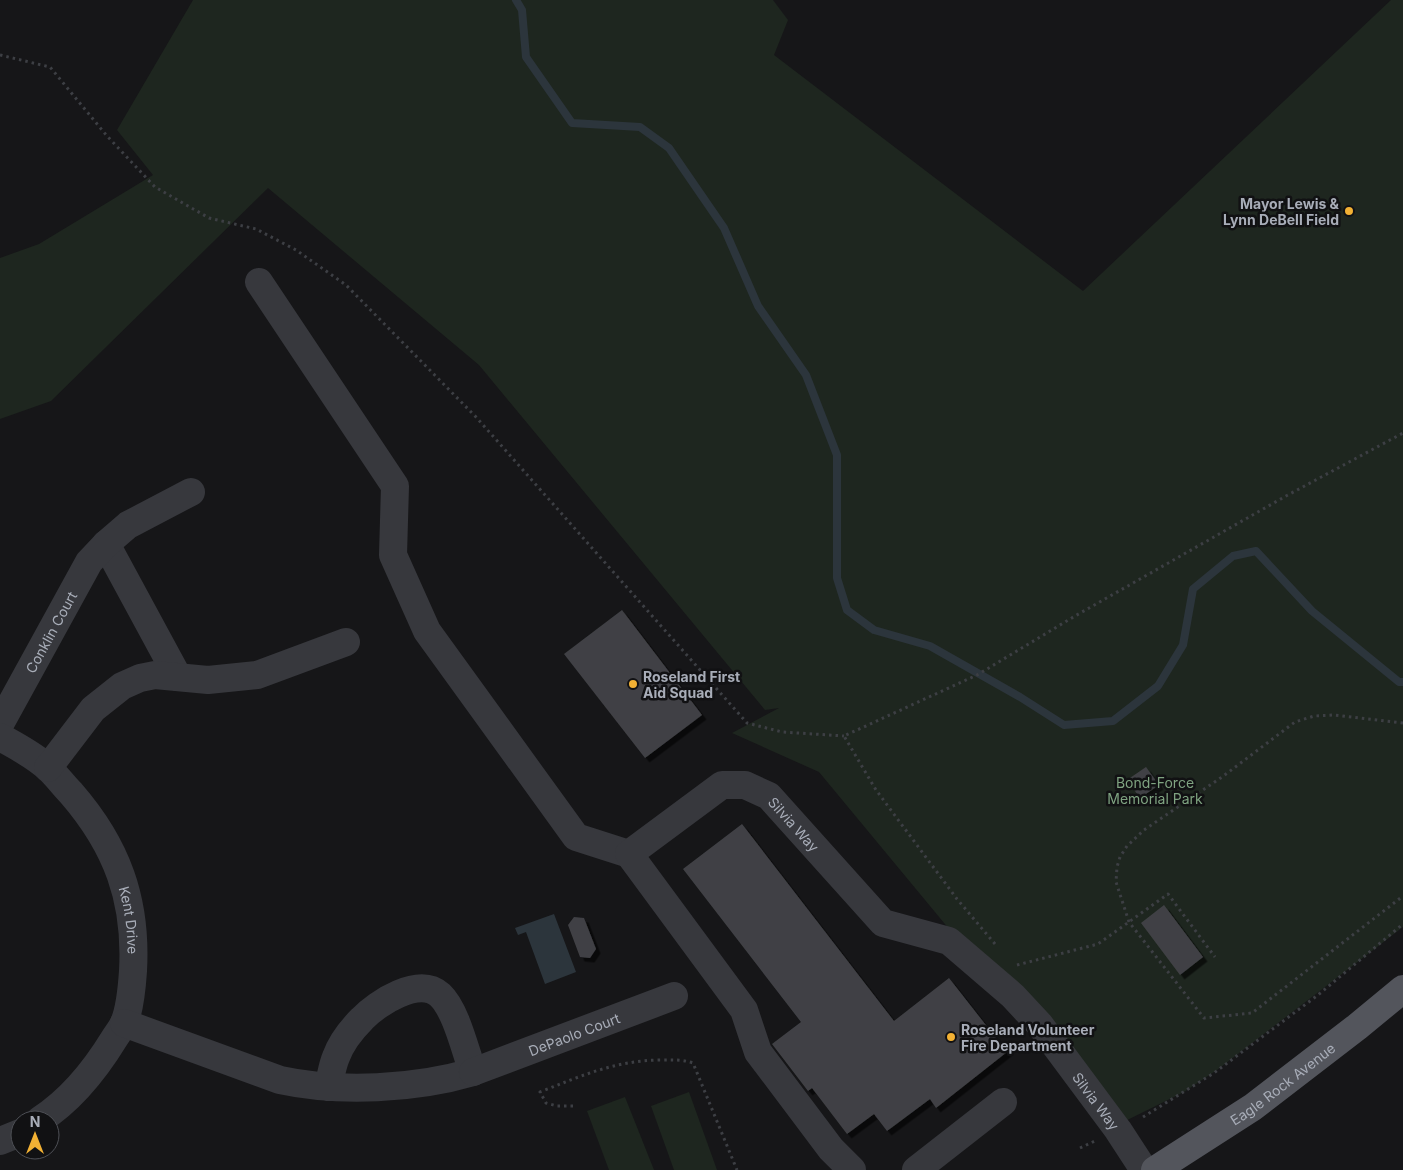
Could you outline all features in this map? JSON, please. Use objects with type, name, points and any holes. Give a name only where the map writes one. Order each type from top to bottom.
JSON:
[{"type":"main road","name":"Eagle Rock Avenue","points":[[1155,1170],[1252,1107],[1357,1027],[1403,989]]},
{"type":"street","points":[[259,282],[395,486],[393,555],[427,631],[576,837],[628,854],[744,1010],[758,1052],[831,1149],[852,1170]]},
{"type":"street","name":"Conklin Court","points":[[0,724],[89,562],[128,525],[191,492]]},
{"type":"street","points":[[106,544],[178,677]]},
{"type":"street","points":[[48,768],[93,710],[122,686],[140,678],[154,675],[208,680],[257,675],[346,642]]},
{"type":"street","name":"Kent Drive","points":[[0,737],[48,768],[83,808],[108,844],[121,873],[131,909],[134,948],[132,984],[124,1023],[102,1058],[79,1087],[54,1110]]},
{"type":"street","name":"Silvia Way","points":[[628,854],[722,785],[745,785],[769,796],[883,924],[949,941],[1012,996],[1040,1024],[1118,1130],[1144,1170]]},
{"type":"street","points":[[328,1087],[336,1056],[350,1032],[362,1018],[385,1000],[408,990],[424,988],[438,993],[449,1005],[472,1072]]},
{"type":"street","name":"DePaolo Court","points":[[124,1023],[280,1080],[304,1085],[328,1087],[421,1084],[447,1080],[472,1072],[674,996]]},
{"type":"street","points":[[916,1170],[1003,1102]]},
{"type":"path","points":[[0,55],[50,67],[107,136],[155,186],[209,218],[256,229],[296,250],[346,285],[476,417],[747,723],[782,732],[844,736],[977,675],[1074,616],[1286,496],[1403,433]]},
{"type":"path","points":[[1403,723],[1334,715],[1314,716],[1295,722],[1222,777],[1144,830],[1127,846],[1120,857],[1116,882],[1129,922],[1204,1018],[1252,1012],[1403,896]]},
{"type":"path","points":[[844,736],[876,790],[957,899],[1001,951]]},
{"type":"path","points":[[1014,966],[1098,944],[1168,894],[1215,957]]},
{"type":"path","points":[[1143,1117],[1214,1073],[1318,995],[1403,924]]},
{"type":"path","points":[[573,1106],[546,1103],[540,1092],[610,1066],[640,1060],[683,1060],[693,1063],[737,1170]]},
{"type":"path","points":[[1080,1148],[1096,1140]]},
{"type":"green space","name":"Bond-Force Memorial Park","points":[[193,0],[773,0],[788,20],[774,55],[1083,291],[1391,0],[1403,0],[1403,927],[1217,1070],[1184,1092],[1113,1127],[819,772],[732,733],[779,708],[765,710],[479,365],[268,188],[51,401],[0,419],[0,258],[39,244],[153,175],[117,130]]},
{"type":"green space","points":[[689,1092],[717,1170],[674,1170],[651,1106]]},
{"type":"green space","points":[[625,1097],[654,1170],[609,1170],[587,1111]]},
{"type":"shaded area","points":[[554,914],[576,972],[545,984],[526,932],[518,935],[515,928]]},
{"type":"building","name":"Roseland First Aid Squad","points":[[622,610],[702,715],[645,758],[564,654]]},
{"type":"building","points":[[1146,767],[1159,785],[1140,798],[1127,780]]},
{"type":"building","points":[[742,824],[894,1021],[949,978],[1007,1052],[936,1108],[930,1099],[887,1131],[874,1114],[847,1134],[812,1088],[808,1091],[772,1044],[801,1022],[683,869]]},
{"type":"building","points":[[1164,905],[1203,957],[1180,975],[1141,923]]},
{"type":"building","points":[[574,917],[584,918],[596,949],[590,958],[580,957],[568,925]]},
{"type":"waterway","points":[[516,0],[522,10],[526,57],[572,123],[640,127],[669,148],[724,228],[758,306],[806,375],[837,455],[837,578],[847,610],[874,630],[930,646],[1020,697],[1064,725],[1113,721],[1158,686],[1183,645],[1193,589],[1233,556],[1256,551],[1312,611],[1399,682],[1403,682]]},
{"type":"place","name":"Mayor Lewis & Lynn DeBell Field","points":[[1349,211]]},
{"type":"place","name":"Roseland First Aid Squad","points":[[633,684]]},
{"type":"place","name":"Roseland Volunteer Fire Department","points":[[951,1037]]}]
